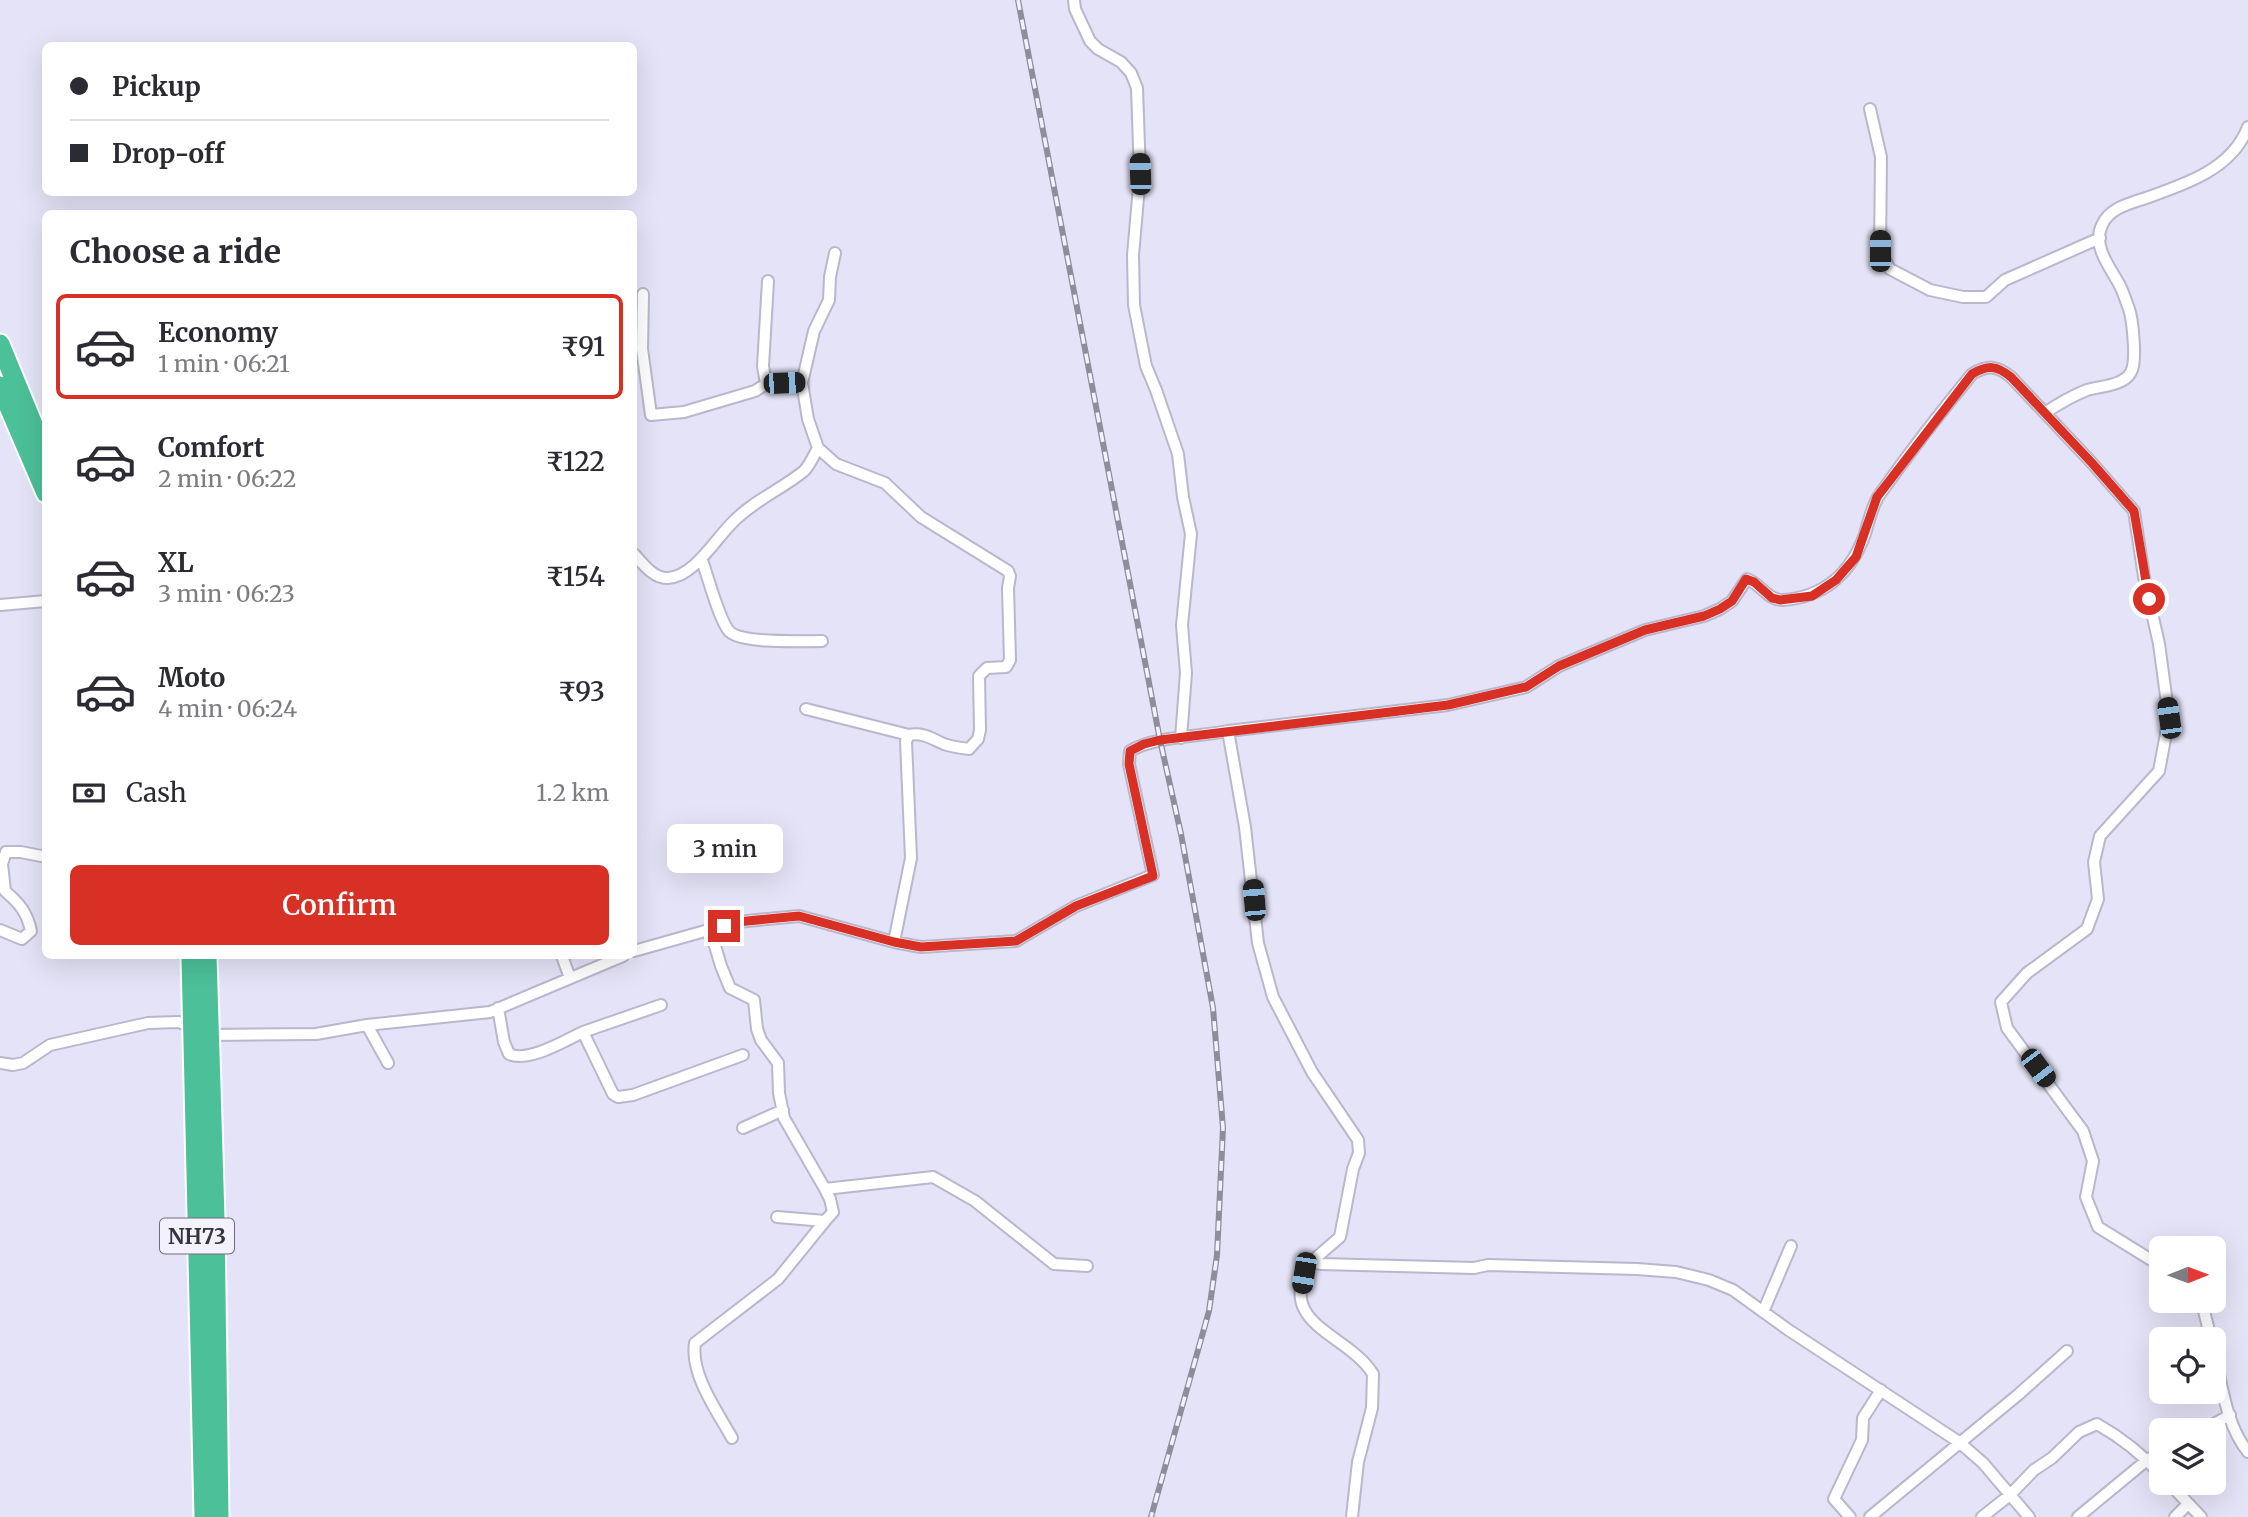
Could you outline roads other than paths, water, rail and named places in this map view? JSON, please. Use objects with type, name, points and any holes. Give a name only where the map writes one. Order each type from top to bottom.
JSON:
[{"type":"highway","points":[[0,344],[42,446]]},
{"type":"highway","points":[[0,386],[42,484]]},
{"type":"highway","name":"NH73","points":[[191,959],[201,1031],[215,1218],[219,1517]]},
{"type":"highway","name":"NH73","points":[[204,1517],[201,1031],[207,959]]},
{"type":"street","points":[[1074,0],[1075,9],[1090,41],[1126,67],[1137,88],[1140,174],[1133,255],[1134,305],[1146,366],[1178,454],[1191,534],[1182,625],[1186,673],[1181,738]]},
{"type":"street","points":[[1870,109],[1881,157],[1880,251],[1890,268],[1930,290],[1963,297],[1986,297],[2005,280],[2099,238]]},
{"type":"street","points":[[2045,413],[2087,390],[2123,379],[2131,373],[2134,356],[2130,311],[2121,286],[2101,252],[2101,225],[2123,205],[2199,177],[2222,163],[2237,149],[2248,127]]},
{"type":"street","points":[[806,709],[909,735],[915,733],[947,746],[969,749],[978,739],[980,730],[979,676],[987,668],[1006,667],[1010,660],[1008,571],[921,517],[885,484],[836,464],[818,448],[808,419],[802,383],[814,331],[829,300],[835,253]]},
{"type":"street","points":[[766,384],[763,366],[768,281]]},
{"type":"street","points":[[643,294],[642,349],[639,362],[651,415],[684,412],[755,391],[766,384],[802,383]]},
{"type":"street","points":[[637,950],[737,922],[799,916],[921,947],[1016,941],[1076,906],[1153,876],[1129,764],[1130,751],[1144,744],[1228,731],[1448,705],[1526,687],[1559,666],[1645,630],[1704,616],[1720,609],[1732,601],[1746,579],[1754,582],[1772,598],[1780,600],[1812,596],[1836,580],[1856,557],[1877,497],[1972,374],[1984,367],[1999,368],[2045,413],[2134,511],[2158,644],[2169,718],[2159,771],[2100,836],[2094,862],[2098,899],[2087,929],[2027,973],[2001,1002],[2007,1028],[2083,1131],[2093,1161],[2086,1197],[2098,1227],[2149,1259]]},
{"type":"street","points":[[637,557],[660,578],[671,579],[702,560],[734,520],[806,469],[818,448]]},
{"type":"street","points":[[702,560],[722,618],[730,632],[745,637],[780,641],[822,641]]},
{"type":"street","points":[[0,605],[42,601]]},
{"type":"street","points":[[1228,731],[1247,840],[1258,943],[1273,997],[1312,1072],[1358,1140],[1359,1153],[1353,1169],[1340,1237],[1311,1262],[1304,1273],[1301,1290],[1301,1301],[1306,1314],[1317,1327],[1357,1355],[1373,1374],[1372,1408],[1358,1462],[1352,1517]]},
{"type":"street","points":[[894,942],[911,858],[906,741],[909,735]]},
{"type":"street","points":[[0,930],[22,939],[31,931],[28,916],[19,903],[5,891],[2,864],[6,852],[42,856]]},
{"type":"street","points":[[710,929],[730,988],[754,1000],[761,1040],[778,1063],[779,1093],[784,1118],[825,1189],[833,1212],[778,1279],[695,1343],[693,1356],[708,1397],[732,1438]]},
{"type":"street","points":[[563,959],[570,978]]},
{"type":"street","points":[[0,1063],[23,1063],[50,1045],[148,1023],[178,1022],[201,1031],[316,1034],[368,1025],[490,1012],[616,959]]},
{"type":"street","points":[[498,1008],[504,1042],[509,1054],[516,1058],[535,1054],[583,1032],[661,1005]]},
{"type":"street","points":[[368,1025],[388,1063]]},
{"type":"street","points":[[583,1032],[613,1094],[618,1097],[633,1095],[743,1055]]},
{"type":"street","points":[[743,1128],[783,1110]]},
{"type":"street","points":[[825,1189],[933,1177],[975,1201],[1054,1264],[1087,1266]]},
{"type":"street","points":[[777,1217],[825,1221]]},
{"type":"street","points":[[1763,1312],[1791,1246]]},
{"type":"street","points":[[1311,1262],[1474,1268],[1488,1265],[1637,1269],[1676,1272],[1709,1280],[1733,1290],[1959,1442],[1983,1462],[2029,1517]]},
{"type":"street","points":[[1870,1517],[2067,1351]]},
{"type":"street","points":[[1850,1517],[1834,1499],[1862,1440],[1863,1418],[1881,1390]]},
{"type":"street","points":[[2226,1399],[2238,1439],[2248,1452]]},
{"type":"street","points":[[2225,1418],[2230,1415]]},
{"type":"street","points":[[1982,1517],[2079,1432],[2097,1424],[2118,1436],[2147,1460],[2078,1517]]},
{"type":"street","points":[[2180,1495],[2201,1517]]},
{"type":"street","points":[[2175,1517],[2188,1504]]},
{"type":"railway","points":[[1018,0],[1213,1008],[1223,1128],[1217,1255],[1209,1311],[1151,1517]]}]
